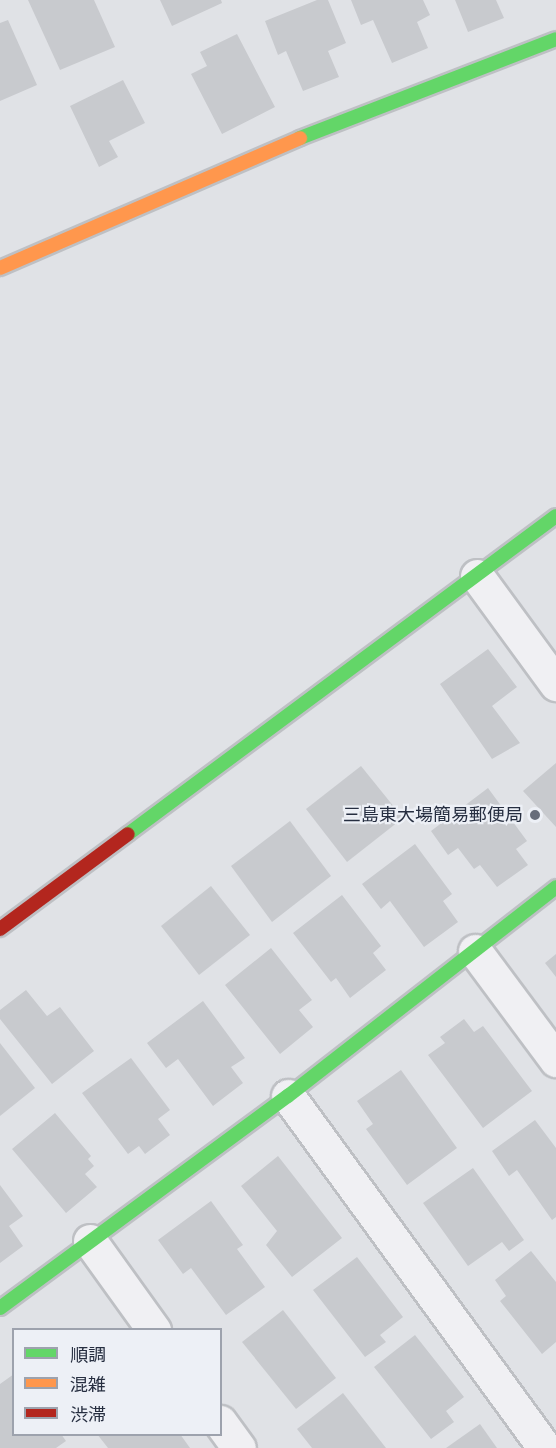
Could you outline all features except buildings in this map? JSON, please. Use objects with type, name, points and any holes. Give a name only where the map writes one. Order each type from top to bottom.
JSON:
[{"type":"street","points":[[0,268],[281,146],[556,39]]},
{"type":"street","points":[[0,929],[556,516]]},
{"type":"street","points":[[477,576],[556,684]]},
{"type":"street","points":[[0,1308],[288,1096],[556,887]]},
{"type":"street","points":[[476,951],[556,1060]]},
{"type":"street","points":[[288,1096],[545,1448]]},
{"type":"street","points":[[90,1240],[153,1328]]},
{"type":"street","points":[[222,1425],[239,1448]]},
{"type":"traffic: fast","points":[[300,138],[556,39]]},
{"type":"traffic: fast","points":[[128,834],[556,516]]},
{"type":"traffic: fast","points":[[0,1308],[288,1096],[556,887]]},
{"type":"traffic: slow","points":[[0,268],[300,138]]},
{"type":"traffic: jam","points":[[0,929],[128,834]]},
{"type":"place","name":"三島東大場簡易郵便局","points":[[535,815]]}]
